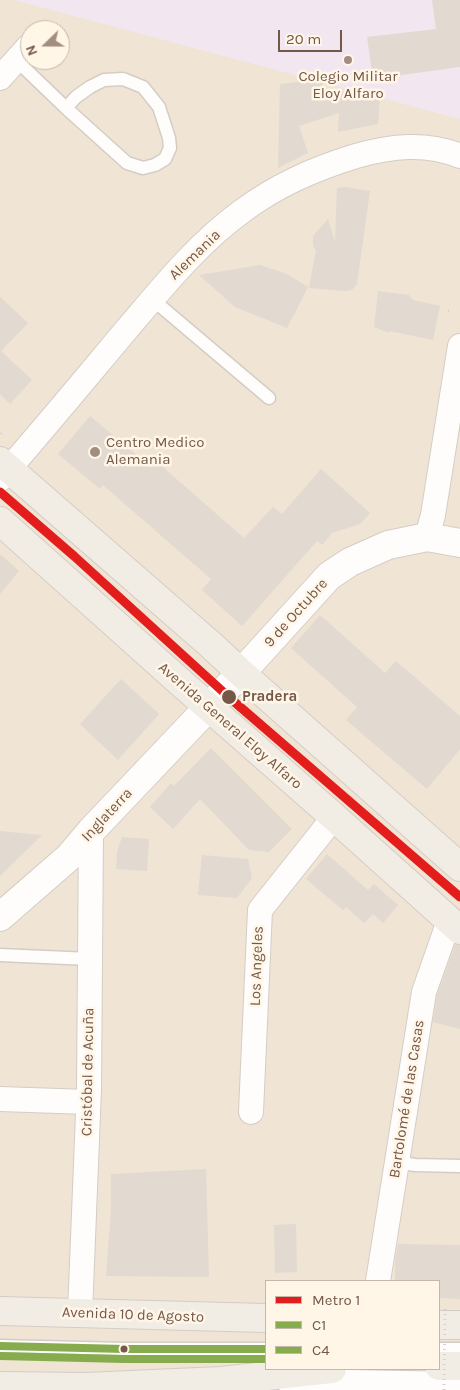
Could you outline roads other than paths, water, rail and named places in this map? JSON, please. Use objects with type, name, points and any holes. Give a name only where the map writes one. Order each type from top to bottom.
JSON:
[{"type":"main road","points":[[3,470],[203,638],[460,867]]},
{"type":"main road","name":"Avenida General Eloy Alfaro","points":[[0,520],[208,708],[334,817],[455,926]]},
{"type":"main road","name":"Avenida 10 de Agosto","points":[[0,1311],[265,1318]]},
{"type":"main road","points":[[440,1366],[460,1366]]},
{"type":"main road","points":[[0,1386],[85,1388],[221,1382],[323,1370]]},
{"type":"street","points":[[0,78],[20,55]]},
{"type":"street","name":"Alemania","points":[[3,470],[152,299],[203,244],[240,212],[302,175],[376,150],[412,146],[433,147],[460,156]]},
{"type":"street","points":[[427,537],[460,346]]},
{"type":"street","name":"9 de Octubre","points":[[208,708],[329,576],[350,562],[388,545],[427,537],[460,543]]},
{"type":"street","name":"Inglaterra","points":[[0,917],[69,857],[91,831],[208,708]]},
{"type":"street","name":"Los Angeles","points":[[251,1112],[260,910],[334,817]]},
{"type":"street","name":"Cristóbal de Acuña","points":[[80,1313],[88,1102],[91,831]]},
{"type":"street","name":"Bartolomé de las Casas","points":[[378,1280],[424,992],[455,926]]},
{"type":"street","points":[[0,1099],[88,1102]]},
{"type":"street","points":[[221,1382],[356,1387],[460,1386]]},
{"type":"lane","points":[[36,70],[66,108],[127,163],[143,168],[155,165],[165,159],[170,148],[169,138],[159,107],[143,87],[123,79],[104,80],[90,86],[66,108]]},
{"type":"lane","points":[[152,299],[269,398]]},
{"type":"lane","points":[[0,955],[90,959]]},
{"type":"lane","points":[[397,1162],[415,1165],[460,1166]]},
{"type":"lane","points":[[0,1346],[124,1349],[265,1349]]},
{"type":"lane","points":[[440,1349],[460,1349]]},
{"type":"metro line","name":"1","points":[[0,492],[74,556],[231,699],[460,897]]},
{"type":"place","name":"Colegio Militar Eloy Alfaro","points":[[348,60]]},
{"type":"place","name":"Centro Medico Alemania","points":[[95,452]]},
{"type":"place","name":"Pradera","points":[[229,697]]}]
